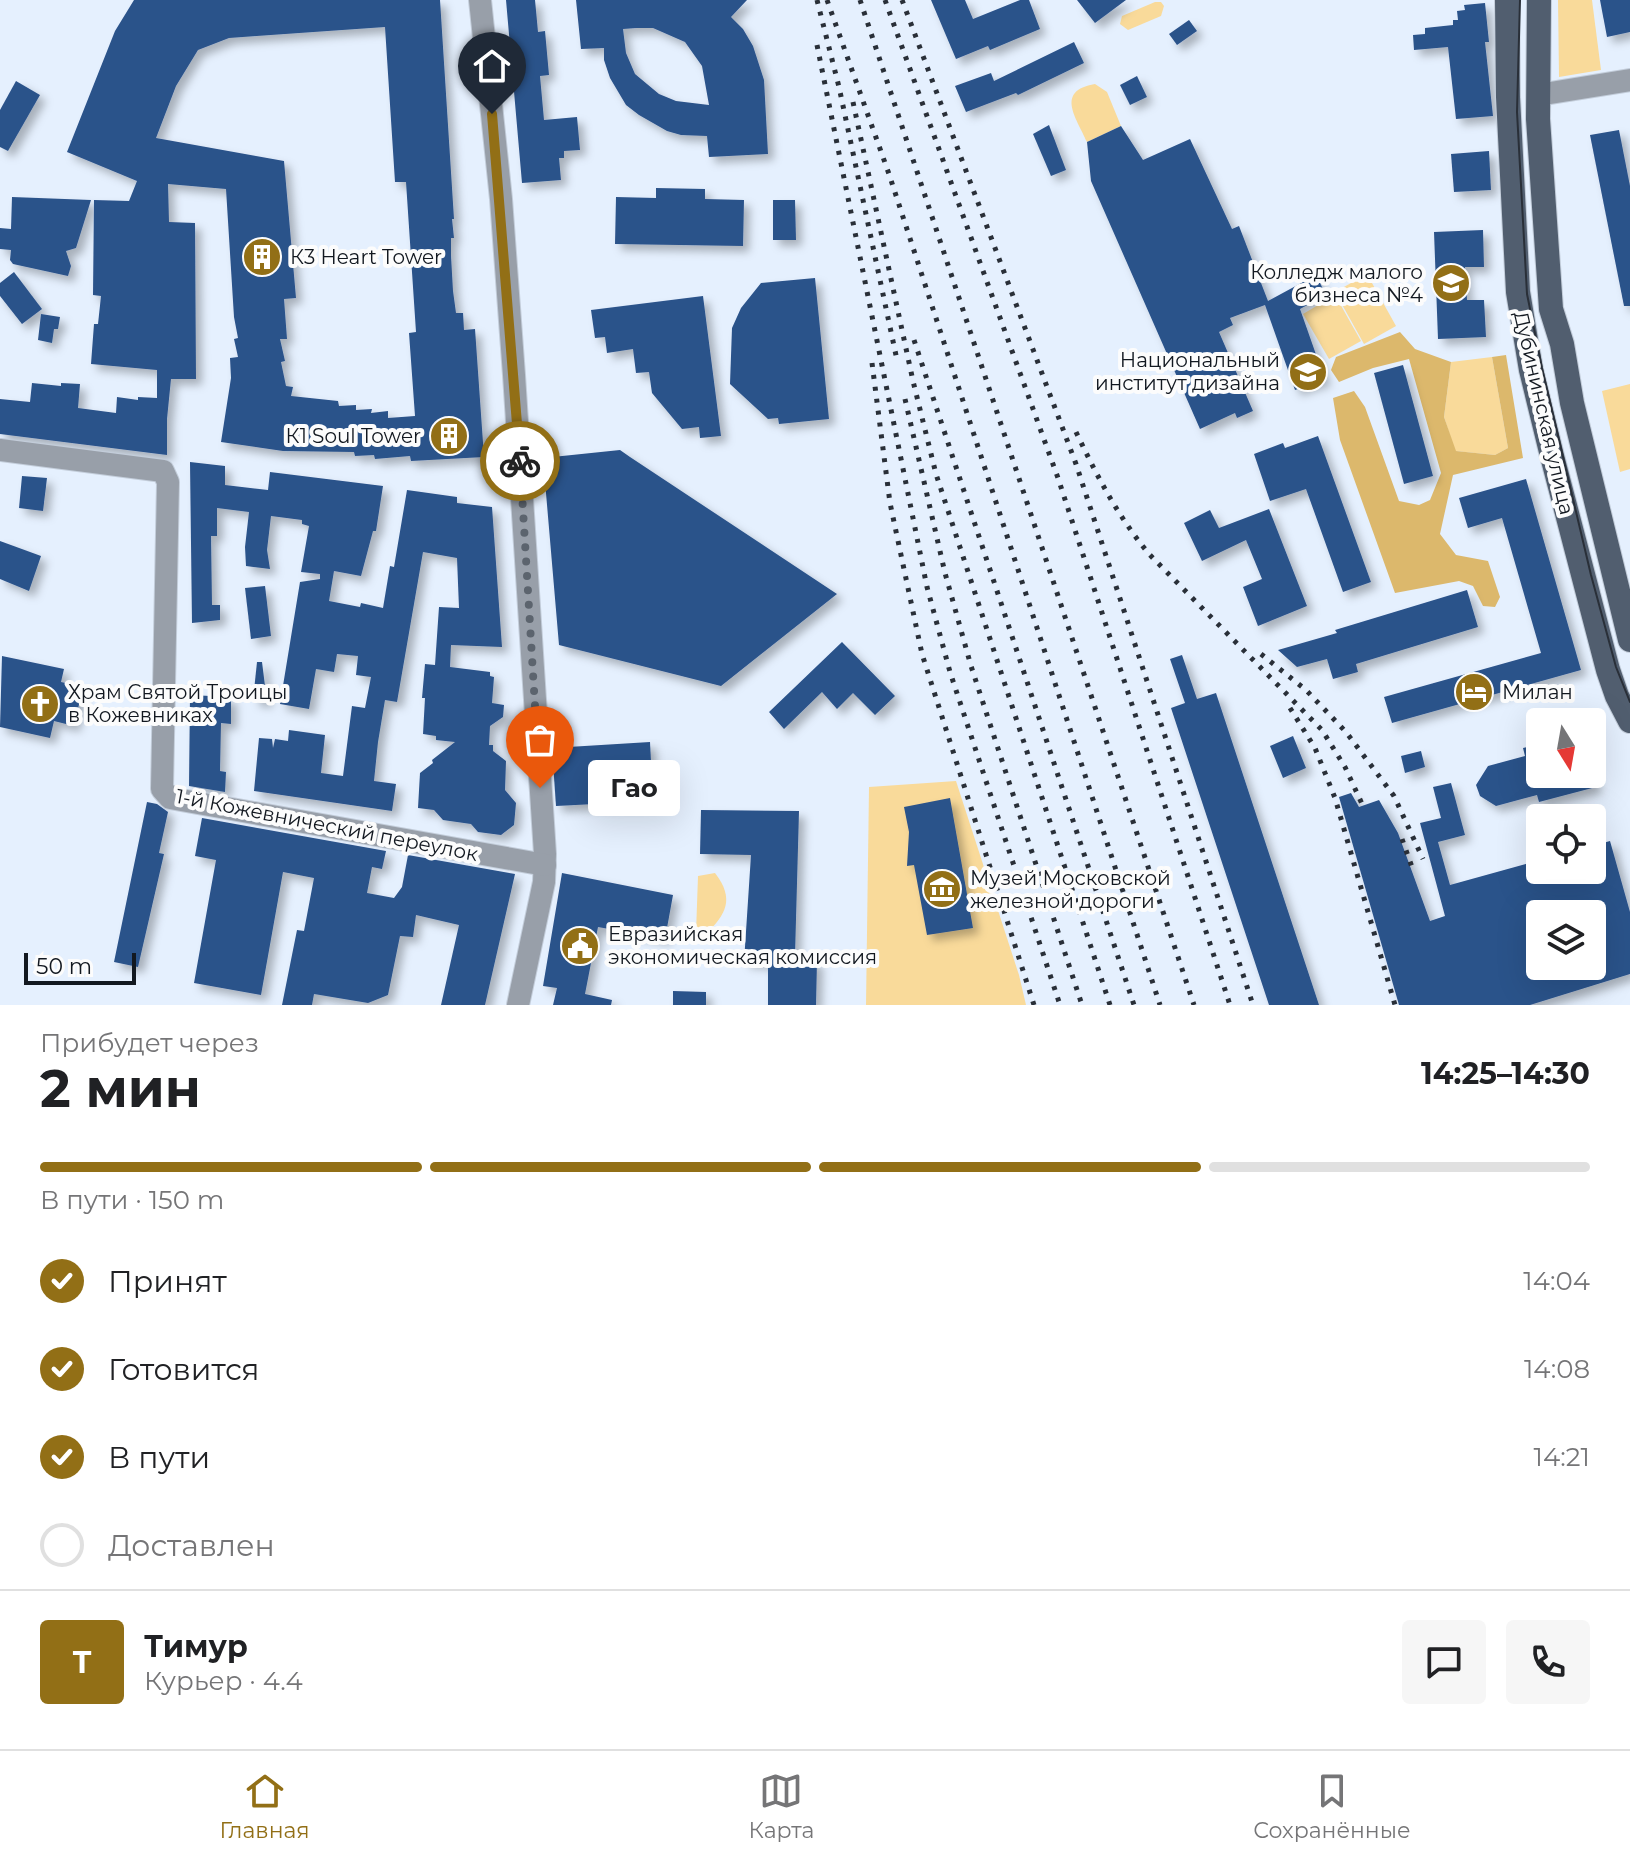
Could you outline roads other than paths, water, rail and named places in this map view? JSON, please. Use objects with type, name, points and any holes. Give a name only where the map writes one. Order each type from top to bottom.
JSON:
[{"type":"main road","name":"Дубининская улица","points":[[1507,0],[1508,97],[1517,278],[1525,338],[1559,484],[1608,670],[1630,721]]},
{"type":"main road","name":"Дубининская улица","points":[[1539,0],[1538,95],[1551,309],[1562,344],[1572,403],[1630,640]]},
{"type":"street","points":[[480,0],[501,199],[545,865],[518,1005]]},
{"type":"street","points":[[1538,95],[1630,80]]},
{"type":"street","name":"1-й Кожевнический переулок","points":[[0,450],[163,471],[166,476],[162,789],[170,798],[545,865]]},
{"type":"tram line","points":[[1520,0],[1517,112],[1527,294],[1591,575],[1616,667],[1630,702]]},
{"type":"railway","points":[[817,0],[839,87],[897,360]]},
{"type":"railway","points":[[827,0],[889,174],[1160,1005]]},
{"type":"railway","points":[[860,0],[1194,1005]]},
{"type":"railway","points":[[885,0],[1058,478],[1230,1005]]},
{"type":"railway","points":[[902,0],[1076,464],[1253,1005]]},
{"type":"railway","points":[[817,45],[927,587],[950,672],[1060,1005]]},
{"type":"railway","points":[[853,102],[936,474],[1110,1005]]},
{"type":"railway","points":[[914,340],[1134,1005]]},
{"type":"railway","points":[[872,363],[890,503],[922,654],[1034,1005]]},
{"type":"railway","points":[[905,399],[945,573],[971,666],[1082,1005]]},
{"type":"railway","points":[[1076,432],[1109,496],[1138,541],[1322,730],[1345,767],[1363,806]]},
{"type":"railway","points":[[1261,654],[1306,690],[1346,732],[1394,796],[1423,859]]},
{"type":"railway","points":[[1290,708],[1315,748],[1335,798],[1395,1005]]},
{"type":"railway","points":[[1402,839],[1413,870]]},
{"type":"place","name":"К3 Heart Tower","points":[[262,257]]},
{"type":"place","name":"Колледж малого бизнеса №4","points":[[1451,283]]},
{"type":"place","name":"Национальный институт дизайна","points":[[1308,372]]},
{"type":"place","name":"К1 Soul Tower","points":[[449,436]]},
{"type":"place","name":"Милан","points":[[1474,692]]},
{"type":"place","name":"Храм Святой Троицы в Кожевниках","points":[[40,704]]},
{"type":"place","name":"Гао","points":[[540,788]]},
{"type":"place","name":"Музей Московской железной дороги","points":[[942,889]]},
{"type":"place","name":"Евразийская экономическая комиссия","points":[[580,946]]}]
